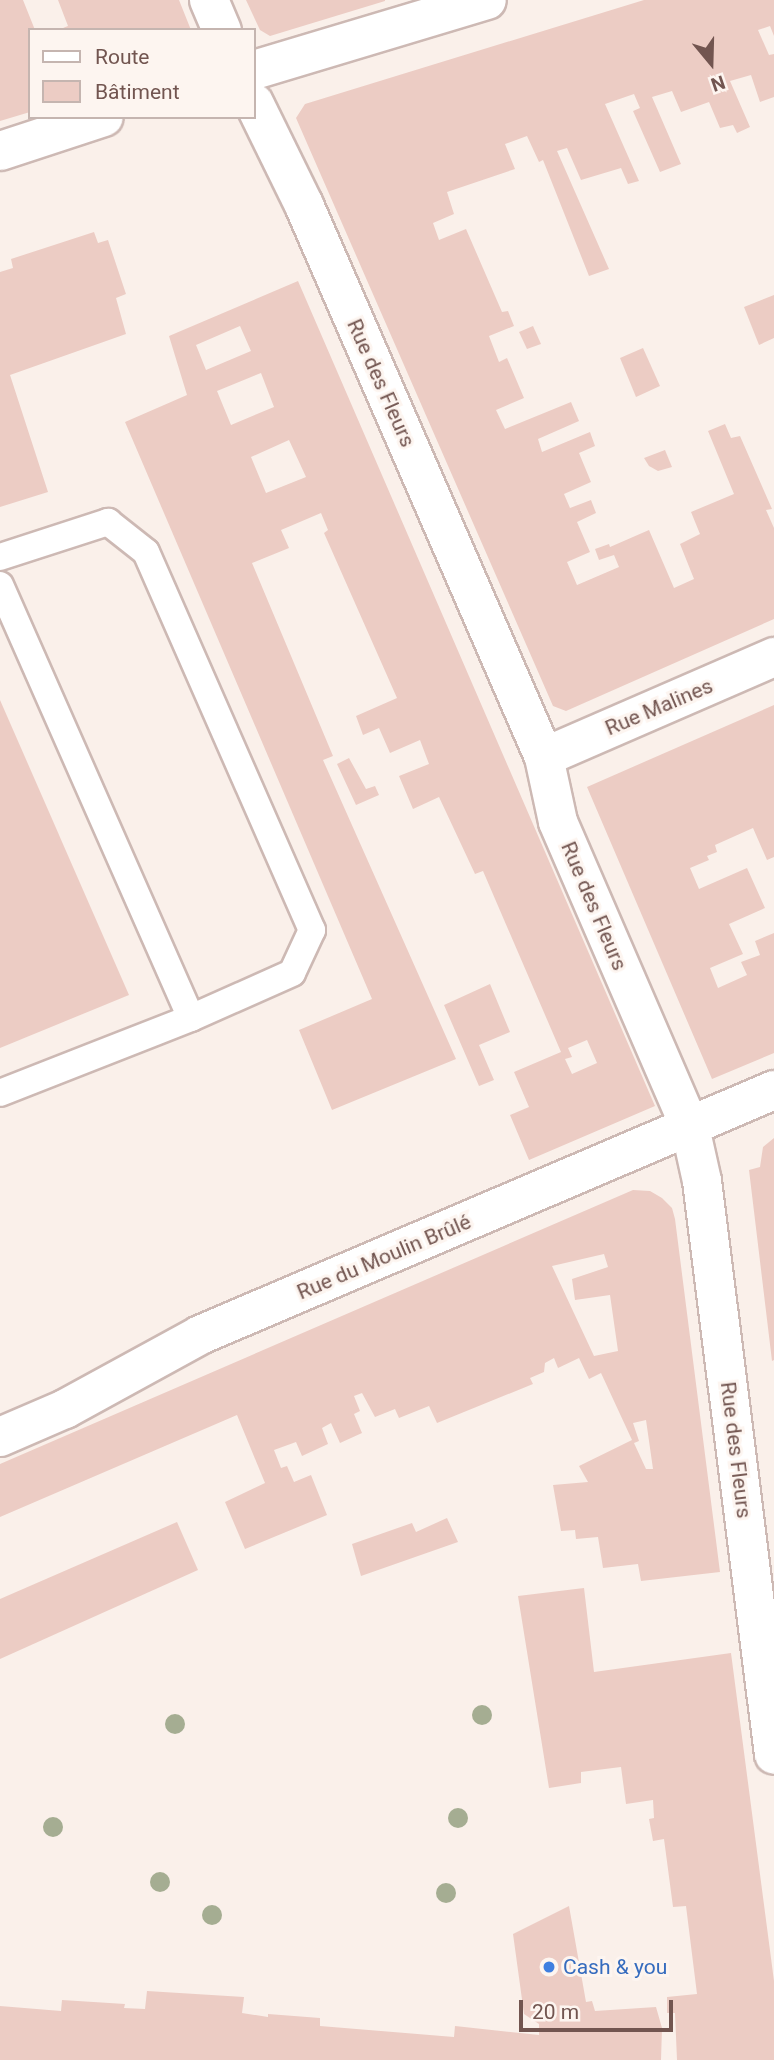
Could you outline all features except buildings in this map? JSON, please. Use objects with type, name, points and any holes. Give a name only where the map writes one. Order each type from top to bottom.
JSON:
[{"type":"street","points":[[209,0],[221,28]]},
{"type":"street","points":[[256,69],[487,0]]},
{"type":"street","name":"Rue des Fleurs","points":[[256,107],[304,205],[544,757],[558,822],[690,1127],[702,1181],[769,1674],[774,1755]]},
{"type":"street","points":[[0,151],[98,119]]},
{"type":"street","name":"Rue Malines","points":[[544,757],[774,657]]},
{"type":"street","name":"Rue du Moulin Brûlé","points":[[0,1437],[74,1404],[200,1335],[774,1090]]},
{"type":"lane","points":[[0,557],[108,522],[146,552],[312,930],[292,972],[191,1018],[0,1093]]},
{"type":"lane","points":[[0,584],[191,1018]]},
{"type":"place","name":"Cash & you","points":[[549,1967]]}]
